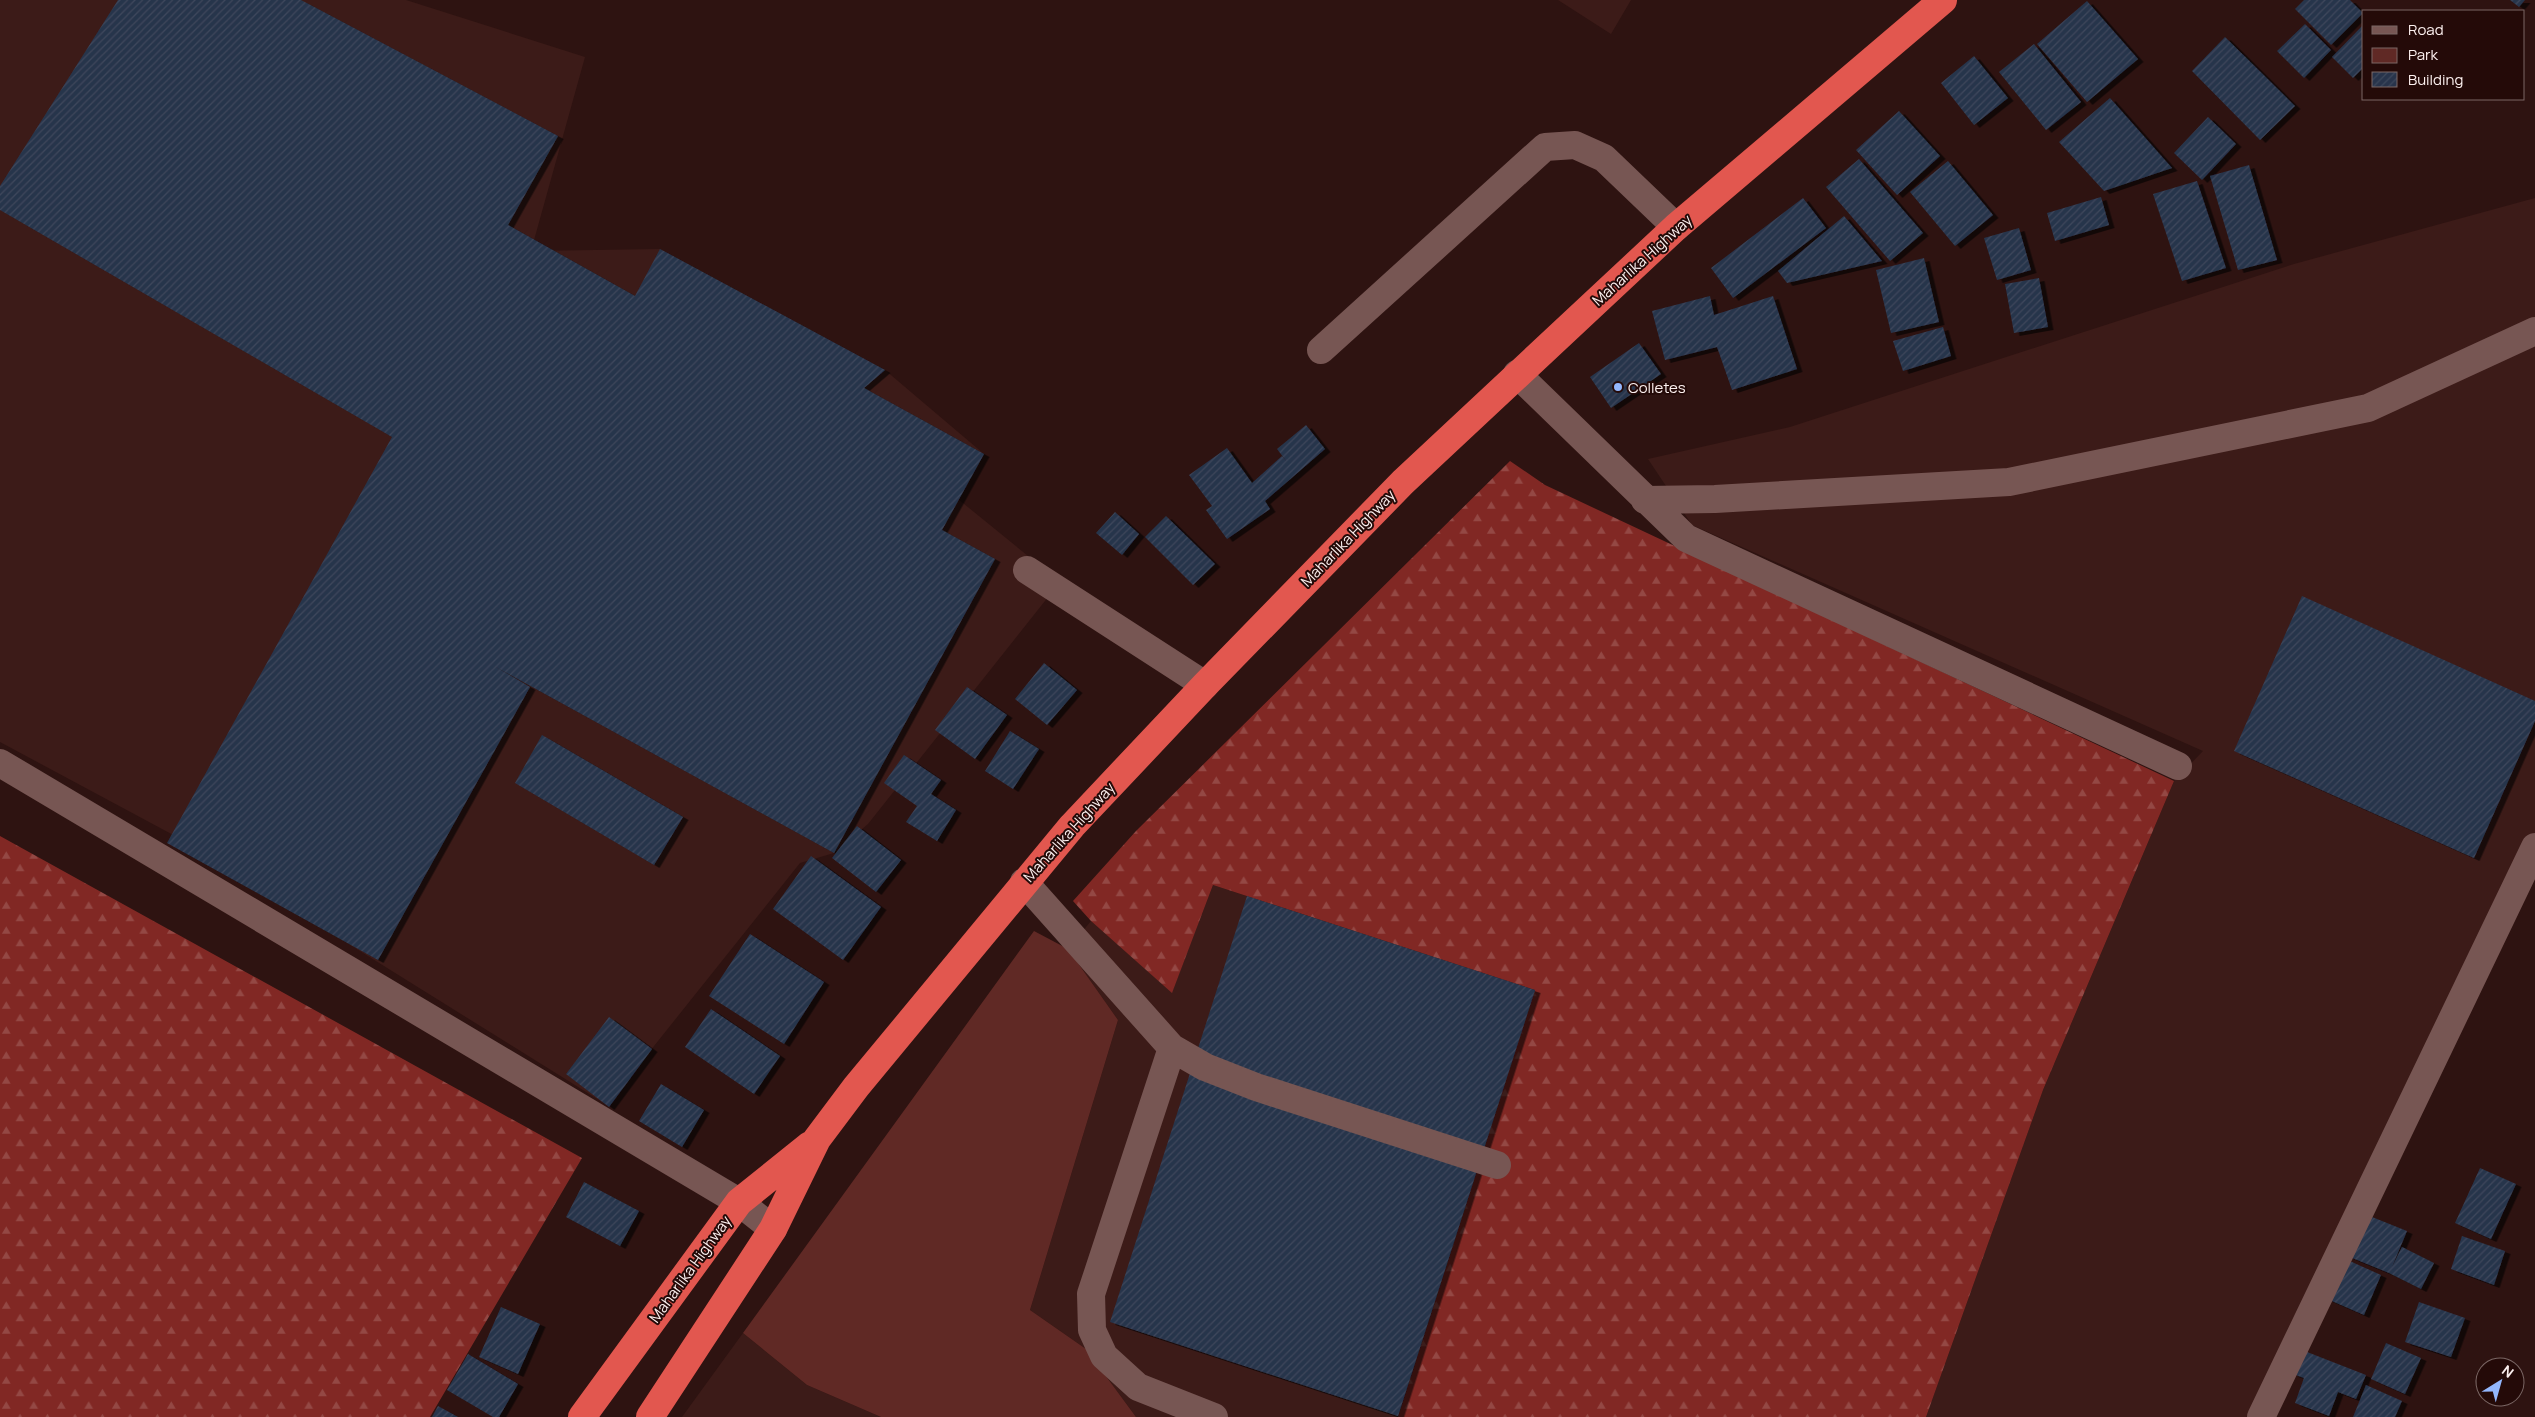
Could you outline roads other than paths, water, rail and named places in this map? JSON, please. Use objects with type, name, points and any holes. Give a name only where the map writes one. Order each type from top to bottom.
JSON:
[{"type":"highway","name":"Maharlika Highway","points":[[650,1417],[774,1229],[817,1139],[856,1087],[1072,826],[1204,685],[1403,482],[1676,227],[1943,0]]},
{"type":"highway","name":"Maharlika Highway","points":[[582,1417],[739,1202],[817,1139]]},
{"type":"street","points":[[1321,350],[1545,147],[1575,145],[1604,158],[1676,227]]},
{"type":"street","points":[[1645,500],[1715,499],[2010,482],[2368,408],[2535,331]]},
{"type":"street","points":[[1517,374],[1686,538],[2178,766]]},
{"type":"street","points":[[1027,570],[1204,685]]},
{"type":"street","points":[[0,762],[739,1202],[774,1229]]},
{"type":"street","points":[[2260,1417],[2535,847]]},
{"type":"street","points":[[1024,882],[1172,1048],[1205,1067],[1256,1087],[1497,1165]]},
{"type":"street","points":[[1172,1048],[1091,1294],[1092,1330],[1104,1356],[1138,1387],[1214,1417]]},
{"type":"place","name":"Colletes","points":[[1618,387]]}]
